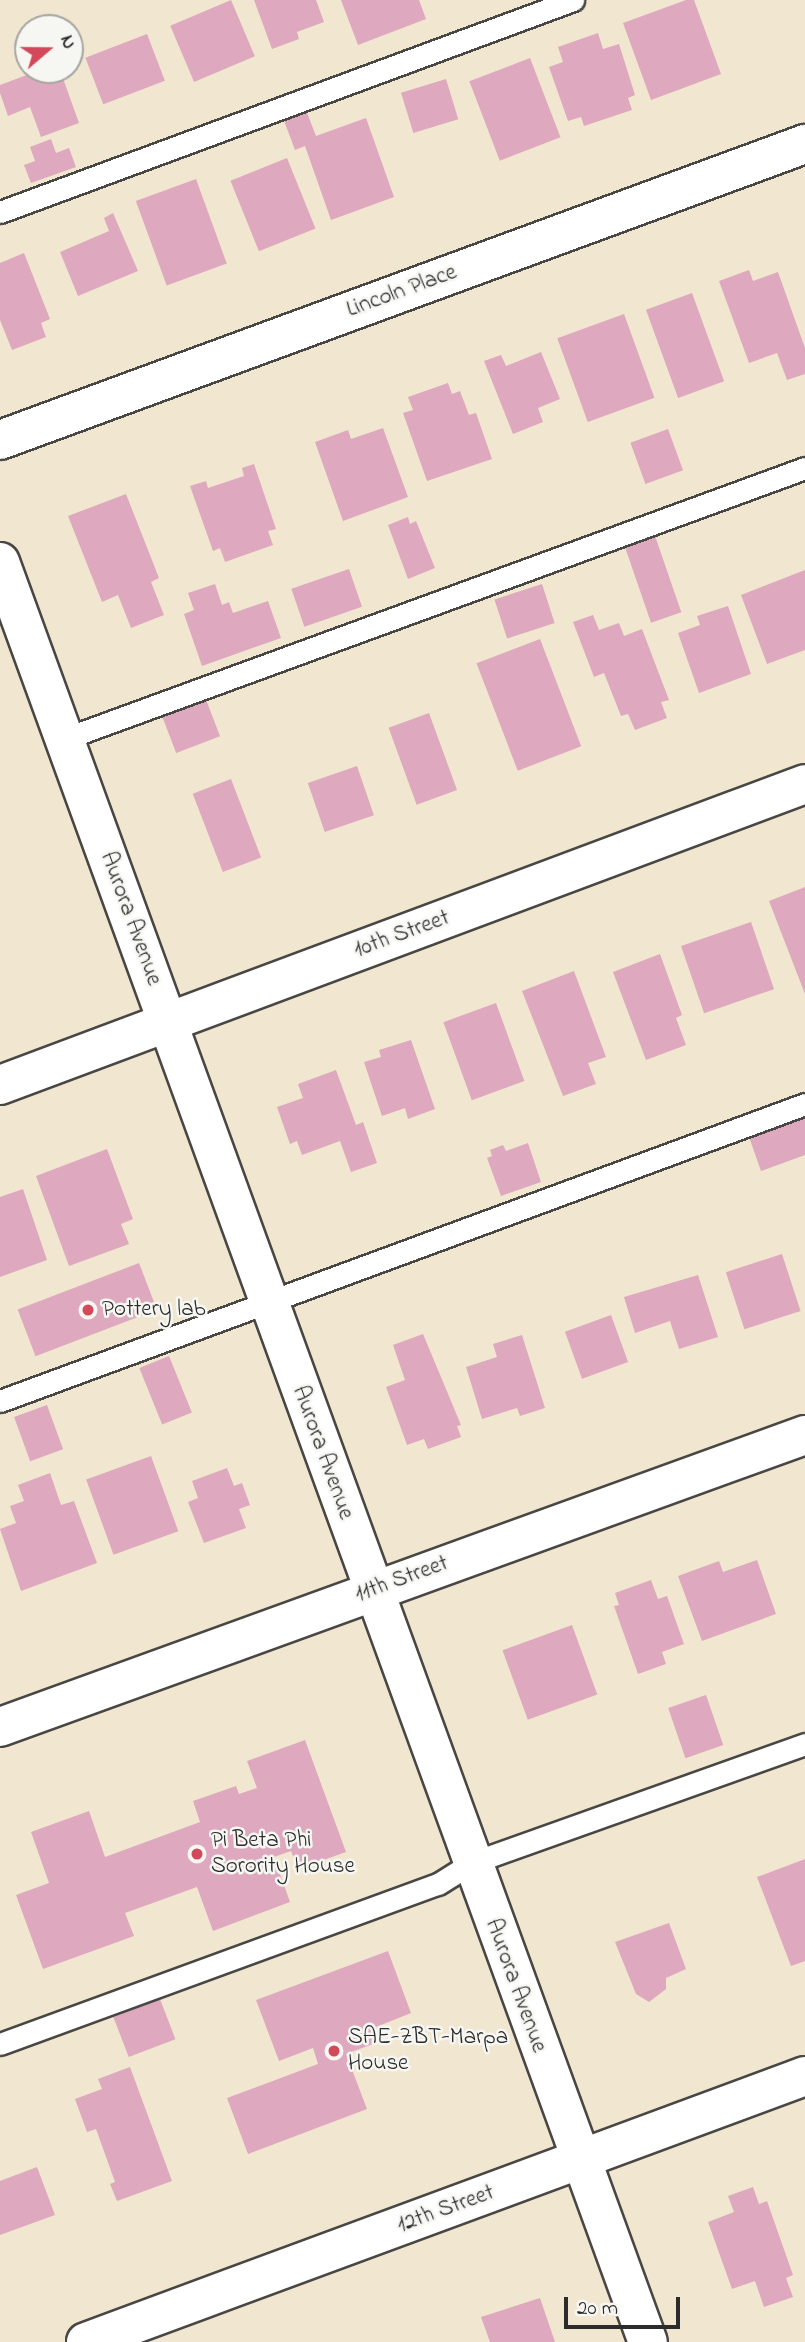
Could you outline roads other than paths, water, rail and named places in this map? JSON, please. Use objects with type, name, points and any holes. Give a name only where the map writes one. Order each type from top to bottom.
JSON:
[{"type":"street","name":"Lincoln Place","points":[[0,440],[805,144]]},
{"type":"street","name":"Aurora Avenue","points":[[0,562],[578,2161],[648,2342]]},
{"type":"street","name":"10th Street","points":[[0,1085],[805,784]]},
{"type":"street","name":"11th Street","points":[[0,1727],[805,1436]]},
{"type":"street","name":"12th Street","points":[[86,2342],[805,2076]]},
{"type":"lane","points":[[0,212],[573,0]]},
{"type":"lane","points":[[64,738],[805,468]]},
{"type":"lane","points":[[0,1401],[805,1104]]},
{"type":"lane","points":[[0,2044],[438,1884],[471,1863],[805,1744]]},
{"type":"place","name":"Pottery lab","points":[[88,1310]]},
{"type":"place","name":"Pi Beta Phi Sorority House","points":[[197,1854]]},
{"type":"place","name":"SAE-ZBT-Marpa House","points":[[334,2051]]}]
